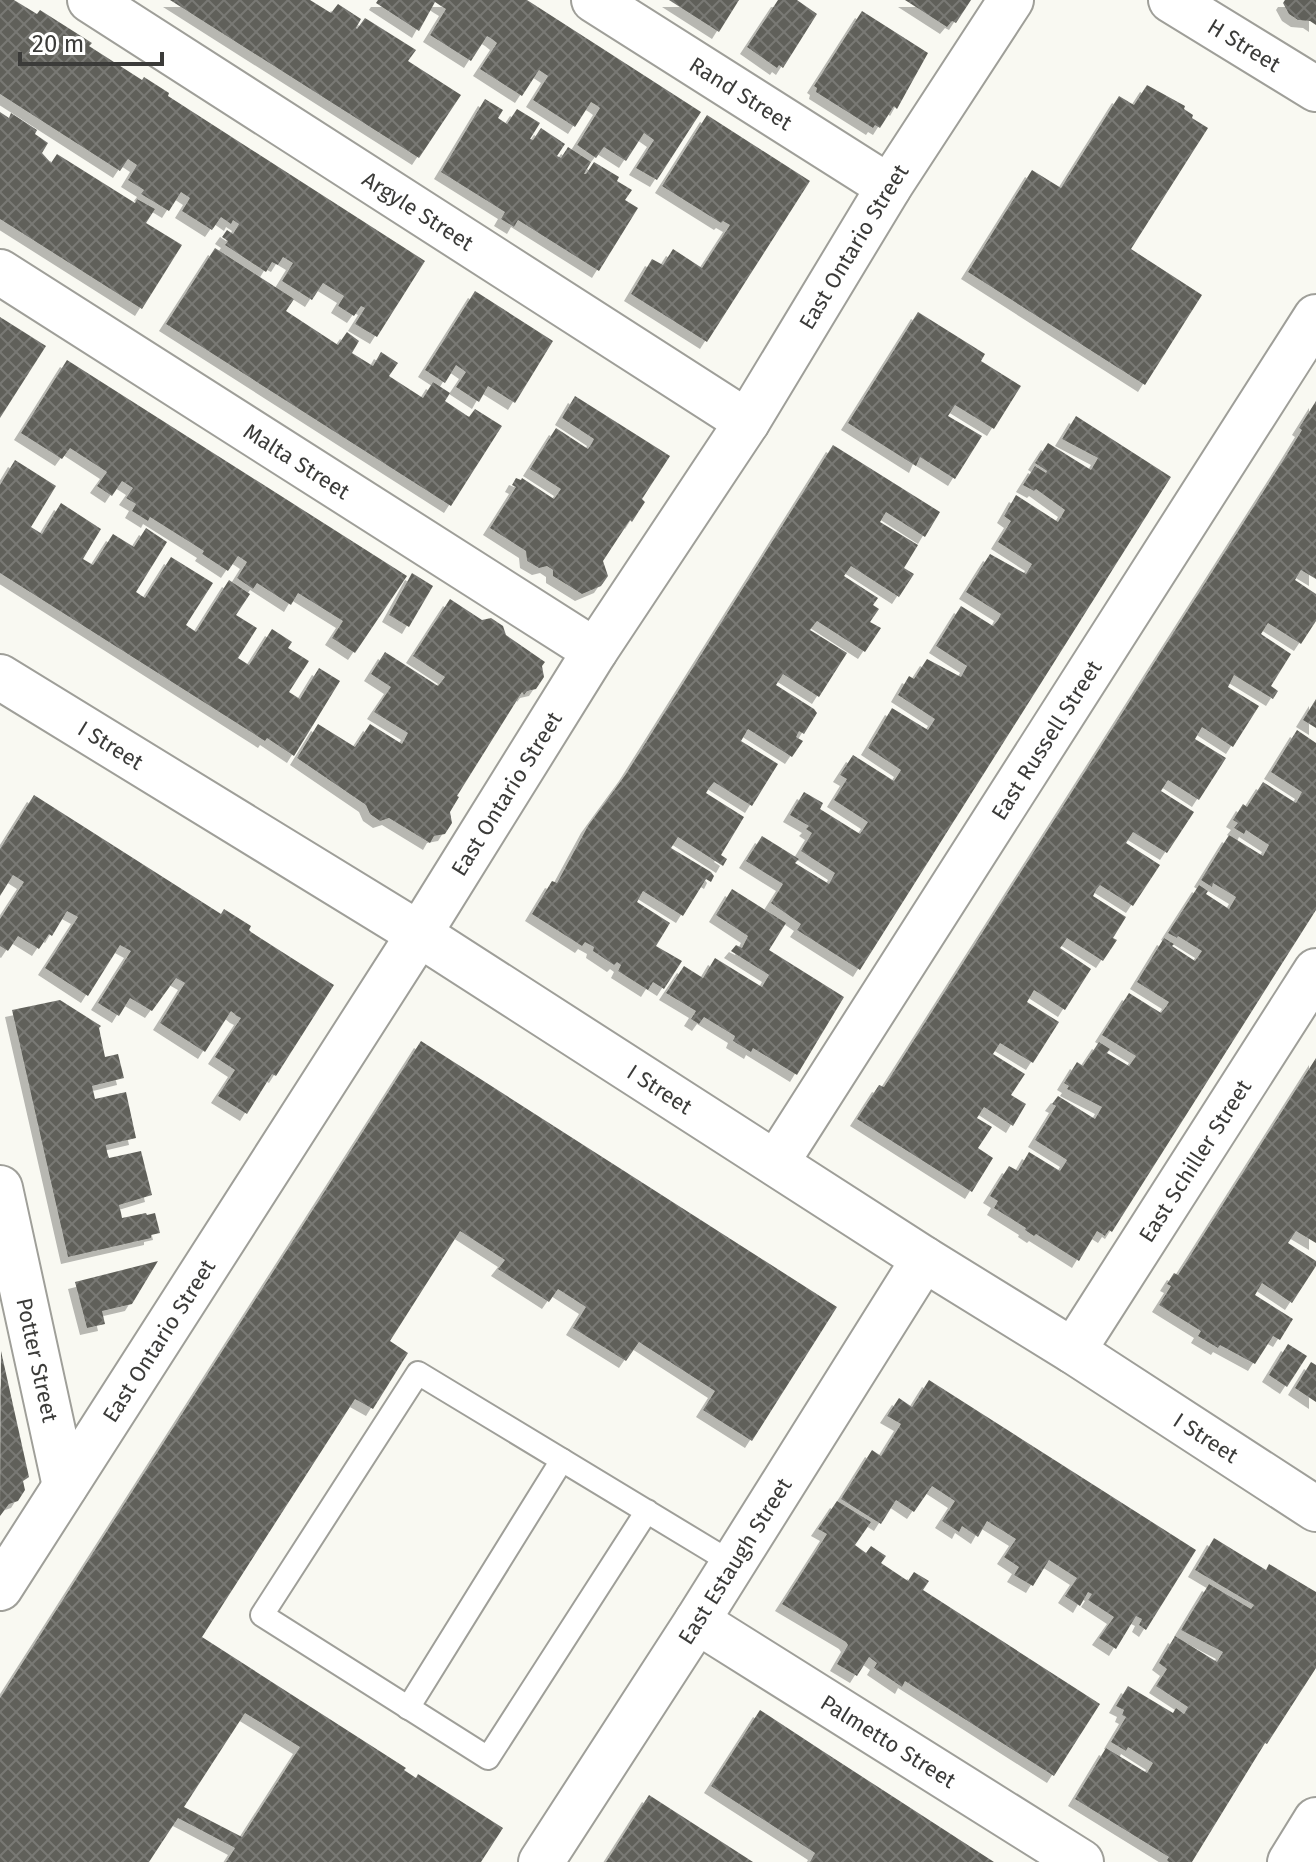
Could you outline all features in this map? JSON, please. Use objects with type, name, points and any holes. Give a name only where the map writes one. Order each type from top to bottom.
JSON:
[{"type":"street","name":"Argyle Street","points":[[90,0],[747,422]]},
{"type":"street","name":"Rand Street","points":[[594,0],[889,187]]},
{"type":"street","name":"East Ontario Street","points":[[0,1588],[419,934],[595,651],[747,422],[889,187],[1011,0]]},
{"type":"street","name":"H Street","points":[[1171,0],[1316,89]]},
{"type":"street","name":"Malta Street","points":[[0,272],[595,651]]},
{"type":"street","name":"East Russell Street","points":[[776,1163],[1316,317]]},
{"type":"street","name":"I Street","points":[[0,677],[419,934],[1316,1509]]},
{"type":"street","name":"East Schiller Street","points":[[1073,1351],[1316,971]]},
{"type":"street","name":"Potter Street","points":[[0,1188],[65,1486]]},
{"type":"street","name":"East Estaugh Street","points":[[541,1862],[697,1621],[924,1259]]},
{"type":"street","name":"Palmetto Street","points":[[697,1621],[1081,1862]]},
{"type":"street","points":[[1290,1862],[1316,1820]]},
{"type":"lane","points":[[647,1511],[488,1758],[262,1615],[418,1373],[647,1511],[732,1563]]},
{"type":"lane","points":[[408,1708],[562,1460]]},
{"type":"building","points":[[0,0],[14,0],[37,14],[40,10],[92,43],[89,46],[142,80],[144,77],[169,93],[168,96],[425,261],[377,337],[355,324],[365,308],[361,306],[354,316],[338,306],[344,296],[323,283],[312,300],[282,281],[293,263],[283,257],[278,265],[272,262],[266,272],[225,245],[228,241],[222,237],[227,230],[233,234],[239,224],[233,220],[231,224],[221,217],[212,230],[182,211],[190,198],[181,192],[169,211],[141,194],[144,190],[128,180],[137,165],[128,159],[120,171],[0,94]]},
{"type":"building","points":[[170,0],[310,0],[331,13],[338,4],[361,19],[357,29],[365,18],[416,50],[408,61],[461,95],[419,158]]},
{"type":"building","points":[[378,0],[527,0],[701,112],[657,180],[636,168],[654,140],[644,133],[626,161],[604,147],[596,158],[577,145],[600,108],[596,105],[591,102],[575,127],[533,100],[548,76],[539,70],[522,96],[480,69],[497,43],[492,39],[487,36],[471,61],[430,35],[446,9],[435,2],[419,31],[376,3]]},
{"type":"building","points":[[669,0],[739,0],[719,32]]},
{"type":"building","points":[[778,0],[797,0],[817,14],[783,68],[779,65],[777,68],[747,47]]},
{"type":"building","points":[[905,0],[971,0],[956,23],[952,21],[947,27]]},
{"type":"building","points":[[1285,0],[1316,0],[1316,25],[1289,14],[1283,3]]},
{"type":"building","points":[[862,11],[928,53],[897,109],[894,106],[880,128],[875,125],[873,128],[816,92],[814,86]]},
{"type":"building","points":[[1147,85],[1185,106],[1192,118],[1208,128],[1131,249],[1202,295],[1145,385],[968,272],[1032,170],[1061,188],[1119,96],[1134,105]]},
{"type":"building","points":[[485,99],[503,110],[498,118],[507,124],[517,109],[540,123],[530,139],[533,140],[541,128],[565,144],[557,156],[561,158],[568,147],[591,162],[584,174],[594,162],[619,177],[617,181],[632,190],[625,200],[638,208],[599,271],[518,220],[514,227],[501,219],[505,212],[441,172]]},
{"type":"building","points":[[0,112],[9,118],[11,113],[37,130],[35,134],[48,143],[42,153],[51,163],[57,154],[135,203],[137,199],[155,209],[146,223],[182,245],[142,309],[0,219]]},
{"type":"building","points":[[707,115],[810,181],[707,342],[631,294],[652,259],[663,265],[673,249],[702,268],[730,225],[721,223],[662,186]]},
{"type":"building","points":[[215,248],[294,299],[286,311],[338,345],[347,332],[359,341],[352,353],[373,366],[381,352],[398,363],[389,376],[423,398],[433,382],[450,393],[445,401],[469,417],[475,409],[502,426],[451,506],[166,324]]},
{"type":"building","points":[[475,291],[553,341],[515,403],[488,386],[479,402],[456,387],[466,372],[456,365],[445,383],[425,370]]},
{"type":"building","points":[[918,312],[985,354],[981,361],[1021,386],[994,429],[955,405],[948,416],[982,436],[955,479],[920,457],[916,466],[848,423]]},
{"type":"building","points":[[0,317],[46,346],[0,418]]},
{"type":"building","points":[[67,360],[407,576],[355,653],[332,638],[343,621],[298,593],[291,605],[257,583],[253,589],[237,578],[247,562],[238,556],[228,571],[202,554],[204,551],[150,517],[148,521],[132,511],[136,504],[126,498],[133,488],[122,481],[112,496],[97,486],[107,472],[70,448],[62,459],[21,433]]},
{"type":"building","points":[[575,396],[670,456],[642,499],[645,502],[603,561],[608,576],[601,586],[582,594],[553,576],[553,570],[547,566],[539,568],[527,561],[526,551],[490,528],[516,487],[512,485],[516,478],[522,478],[554,499],[561,489],[530,469],[556,428],[588,449],[592,443],[594,439],[562,418]]},
{"type":"building","points":[[1316,401],[1316,579],[1301,570],[1295,580],[1316,594],[1316,621],[1301,644],[1268,623],[1261,634],[1291,654],[1271,686],[1278,691],[1273,699],[1234,675],[1228,687],[1259,706],[1233,747],[1202,727],[1195,739],[1226,758],[1199,800],[1168,780],[1161,791],[1194,812],[1167,853],[1133,832],[1126,843],[1160,865],[1133,906],[1100,885],[1096,890],[1093,896],[1126,917],[1113,938],[1117,940],[1103,961],[1067,938],[1060,948],[1091,969],[1065,1010],[1034,990],[1027,1002],[1059,1022],[1033,1063],[1000,1043],[993,1054],[1025,1074],[1011,1095],[1026,1104],[1013,1126],[984,1107],[977,1118],[992,1127],[978,1148],[993,1158],[972,1192],[857,1119],[879,1085],[884,1087],[1286,456]]},
{"type":"building","points":[[1076,416],[1171,477],[860,970],[797,930],[801,924],[771,903],[783,884],[746,861],[762,836],[799,859],[795,863],[829,884],[835,873],[801,851],[812,833],[806,829],[809,826],[790,815],[804,792],[823,803],[820,809],[860,834],[868,822],[834,800],[847,779],[840,775],[853,755],[894,781],[901,770],[868,748],[892,708],[928,730],[935,719],[898,695],[909,676],[914,679],[927,659],[961,677],[967,666],[936,646],[961,606],[993,626],[998,620],[1001,614],[966,592],[990,554],[1026,574],[1032,564],[998,542],[1011,521],[1004,516],[1016,495],[1058,522],[1065,510],[1036,489],[1034,491],[1023,485],[1035,466],[1046,473],[1035,463],[1048,443],[1091,470],[1098,458],[1062,439]]},
{"type":"building","points":[[833,445],[940,512],[925,537],[886,512],[880,522],[918,545],[904,568],[914,574],[899,597],[851,566],[844,576],[878,598],[873,605],[879,609],[870,622],[881,628],[865,652],[817,621],[810,630],[847,653],[819,697],[783,674],[776,685],[817,713],[804,734],[799,731],[796,737],[803,741],[792,757],[748,729],[741,741],[778,764],[752,806],[714,782],[709,788],[706,793],[744,817],[721,855],[727,859],[723,866],[678,837],[671,848],[711,872],[714,876],[711,882],[706,879],[683,916],[643,891],[637,902],[670,923],[656,946],[682,961],[664,989],[653,982],[648,990],[618,971],[621,965],[617,962],[614,965],[593,951],[594,947],[585,942],[582,946],[532,914],[552,881],[557,883],[588,826],[626,774]]},
{"type":"building","points":[[15,460],[56,486],[31,527],[42,534],[61,503],[101,529],[83,559],[93,565],[113,534],[134,547],[146,528],[167,542],[136,592],[145,598],[171,557],[213,583],[186,625],[196,632],[229,580],[250,594],[236,615],[257,628],[238,658],[249,665],[272,629],[292,642],[288,648],[309,661],[289,692],[300,699],[319,668],[340,681],[294,756],[267,738],[265,741],[0,573],[0,485]]},
{"type":"building","points":[[412,573],[433,586],[409,627],[389,615]]},
{"type":"building","points":[[450,599],[482,620],[491,618],[503,626],[506,635],[545,662],[542,666],[544,677],[536,689],[524,695],[522,692],[457,796],[450,812],[452,823],[445,834],[434,836],[430,843],[389,818],[380,821],[370,814],[366,805],[297,758],[318,724],[355,747],[370,724],[402,744],[408,733],[374,712],[391,687],[371,674],[385,652],[438,686],[445,677],[413,656]]},
{"type":"building","points":[[1316,699],[1316,728],[1303,720]]},
{"type":"building","points":[[1297,730],[1316,743],[1316,910],[1112,1232],[1109,1230],[1105,1236],[1097,1231],[1079,1261],[1036,1234],[1034,1236],[994,1208],[998,1201],[990,1196],[1009,1166],[1018,1171],[1029,1152],[1060,1171],[1067,1160],[1035,1140],[1056,1106],[1052,1104],[1058,1096],[1095,1119],[1102,1107],[1067,1089],[1069,1086],[1064,1083],[1077,1062],[1083,1066],[1099,1042],[1110,1049],[1107,1053],[1129,1066],[1136,1056],[1102,1035],[1129,993],[1161,1013],[1169,1002],[1137,982],[1164,938],[1195,961],[1202,951],[1168,933],[1199,885],[1208,891],[1206,894],[1229,909],[1236,897],[1213,883],[1212,887],[1201,880],[1229,835],[1263,856],[1269,845],[1246,830],[1244,834],[1234,828],[1238,823],[1233,820],[1243,804],[1247,807],[1263,782],[1296,803],[1302,792],[1271,772]]},
{"type":"building","points":[[34,795],[221,914],[224,909],[251,926],[251,932],[334,985],[276,1076],[272,1074],[247,1114],[218,1096],[235,1070],[215,1057],[241,1018],[231,1011],[205,1052],[160,1023],[185,983],[176,978],[152,1011],[130,998],[119,1016],[98,1003],[131,951],[120,945],[88,996],[45,968],[78,917],[67,911],[52,936],[49,934],[39,949],[18,936],[8,951],[0,946],[0,919],[24,882],[13,875],[0,896],[0,849]]},
{"type":"building","points":[[732,889],[786,923],[769,950],[844,997],[797,1075],[753,1048],[751,1052],[733,1041],[735,1036],[704,1017],[699,1024],[691,1019],[696,1011],[666,993],[684,966],[703,978],[715,958],[762,987],[769,975],[731,951],[736,945],[742,948],[748,936],[716,915]]},
{"type":"building","points":[[60,1000],[101,1026],[105,1057],[118,1054],[124,1078],[92,1086],[95,1099],[126,1092],[136,1138],[106,1145],[107,1152],[109,1158],[141,1151],[152,1195],[119,1205],[122,1218],[155,1213],[160,1233],[151,1235],[151,1238],[68,1257],[12,1010]]},
{"type":"building","points":[[421,1041],[837,1307],[752,1441],[703,1410],[715,1391],[639,1342],[626,1361],[573,1328],[586,1307],[558,1289],[549,1302],[498,1269],[505,1260],[460,1231],[390,1341],[408,1353],[373,1409],[355,1399],[202,1637],[406,1768],[404,1770],[416,1778],[418,1774],[503,1828],[481,1862],[226,1862],[235,1848],[178,1818],[149,1862],[0,1862],[0,1698]],"holes":[[[245,1713],[300,1747],[242,1837],[184,1807]]]},
{"type":"building","points":[[1316,1058],[1316,1243],[1296,1231],[1288,1243],[1316,1261],[1316,1266],[1292,1303],[1262,1283],[1255,1295],[1293,1319],[1280,1340],[1273,1336],[1255,1364],[1198,1336],[1201,1331],[1159,1305],[1171,1286],[1167,1284],[1174,1273],[1178,1275]]},
{"type":"building","points":[[158,1261],[132,1304],[102,1311],[105,1324],[87,1328],[75,1282]]},
{"type":"building","points":[[1288,1344],[1307,1356],[1287,1387],[1269,1375]]},
{"type":"building","points":[[1,1351],[29,1477],[23,1481],[25,1490],[18,1501],[9,1504],[0,1516]]},
{"type":"building","points":[[1311,1362],[1316,1365],[1316,1402],[1295,1388]]},
{"type":"building","points":[[929,1380],[1196,1550],[1146,1630],[1139,1625],[1142,1619],[1136,1616],[1116,1649],[1099,1638],[1114,1617],[1088,1600],[1092,1594],[1088,1592],[1080,1606],[1065,1596],[1077,1578],[1049,1560],[1033,1586],[1014,1575],[1019,1567],[1004,1557],[1016,1539],[987,1521],[978,1537],[962,1526],[959,1532],[942,1521],[955,1501],[932,1486],[914,1512],[896,1500],[881,1524],[841,1499],[872,1450],[881,1456],[901,1424],[887,1416],[899,1398],[912,1407]]},
{"type":"building","points":[[837,1501],[871,1522],[855,1545],[866,1553],[871,1546],[886,1556],[881,1563],[908,1581],[914,1572],[929,1581],[923,1590],[1100,1704],[1054,1776],[905,1681],[902,1687],[874,1668],[877,1663],[869,1657],[857,1676],[837,1664],[848,1645],[846,1642],[782,1604],[827,1534],[818,1529]]},
{"type":"building","points":[[1214,1538],[1266,1570],[1269,1564],[1316,1592],[1316,1668],[1265,1743],[1192,1862],[1169,1862],[1169,1857],[1075,1799],[1106,1748],[1147,1773],[1153,1763],[1128,1747],[1126,1751],[1111,1742],[1126,1717],[1122,1715],[1124,1710],[1116,1706],[1128,1686],[1173,1713],[1176,1708],[1184,1714],[1188,1707],[1156,1686],[1167,1669],[1159,1663],[1175,1636],[1217,1662],[1223,1652],[1181,1630],[1209,1584],[1251,1609],[1254,1605],[1195,1570]]},
{"type":"building","points":[[760,1710],[994,1862],[810,1862],[815,1853],[711,1786]]},
{"type":"building","points":[[649,1795],[753,1862],[606,1862]]}]
